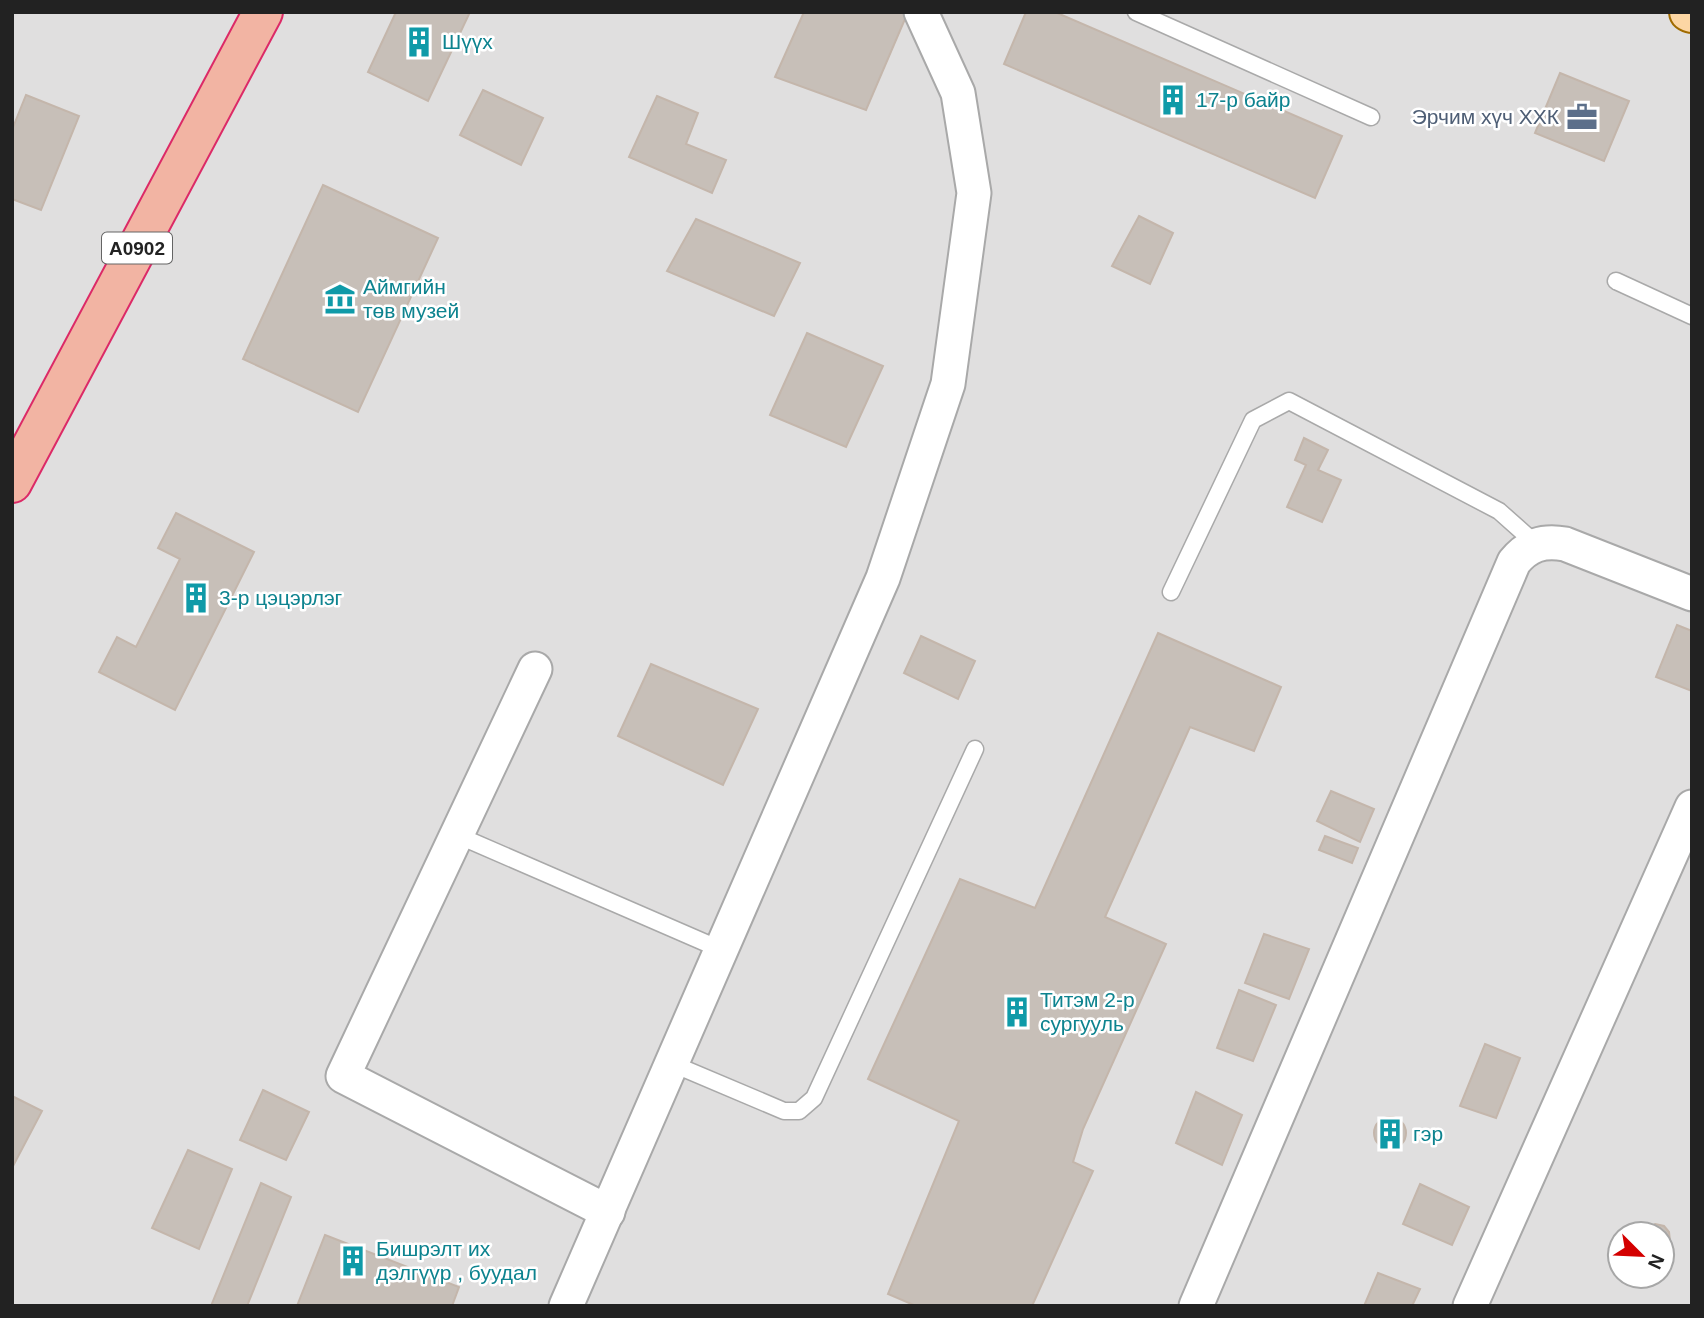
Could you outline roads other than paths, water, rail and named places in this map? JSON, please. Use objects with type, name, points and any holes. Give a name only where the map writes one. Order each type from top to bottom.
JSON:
[{"type":"highway","name":"A0902","points":[[12,483],[263,12]]},
{"type":"street","points":[[566,1306],[883,578],[948,384],[974,193],[958,93],[921,12]]},
{"type":"street","points":[[1196,1306],[1514,562],[1523,551],[1536,544],[1551,541],[1565,544],[1692,594]]},
{"type":"street","points":[[535,669],[343,1076],[608,1212]]},
{"type":"street","points":[[1470,1306],[1692,807]]},
{"type":"lane","points":[[1136,12],[1371,117]]},
{"type":"lane","points":[[1616,281],[1692,316]]},
{"type":"lane","points":[[1171,592],[1253,420],[1289,401],[1499,511],[1536,544]]},
{"type":"lane","points":[[673,1064],[784,1111],[799,1111],[814,1098],[975,749]]},
{"type":"lane","points":[[457,835],[722,950]]},
{"type":"place","name":"Шүүх","points":[[419,42]]},
{"type":"place","name":"17-р байр","points":[[1173,100]]},
{"type":"place","name":"Эрчим хүч ХХК","points":[[1582,117]]},
{"type":"place","name":"Аймгийн төв музей","points":[[340,299]]},
{"type":"place","name":"3-р цэцэрлэг","points":[[196,598]]},
{"type":"place","name":"Титэм 2-р сургууль","points":[[1017,1012]]},
{"type":"place","name":"гэр","points":[[1390,1134]]},
{"type":"place","name":"Бишрэлт их дэлгүүр , буудал","points":[[353,1261]]}]
